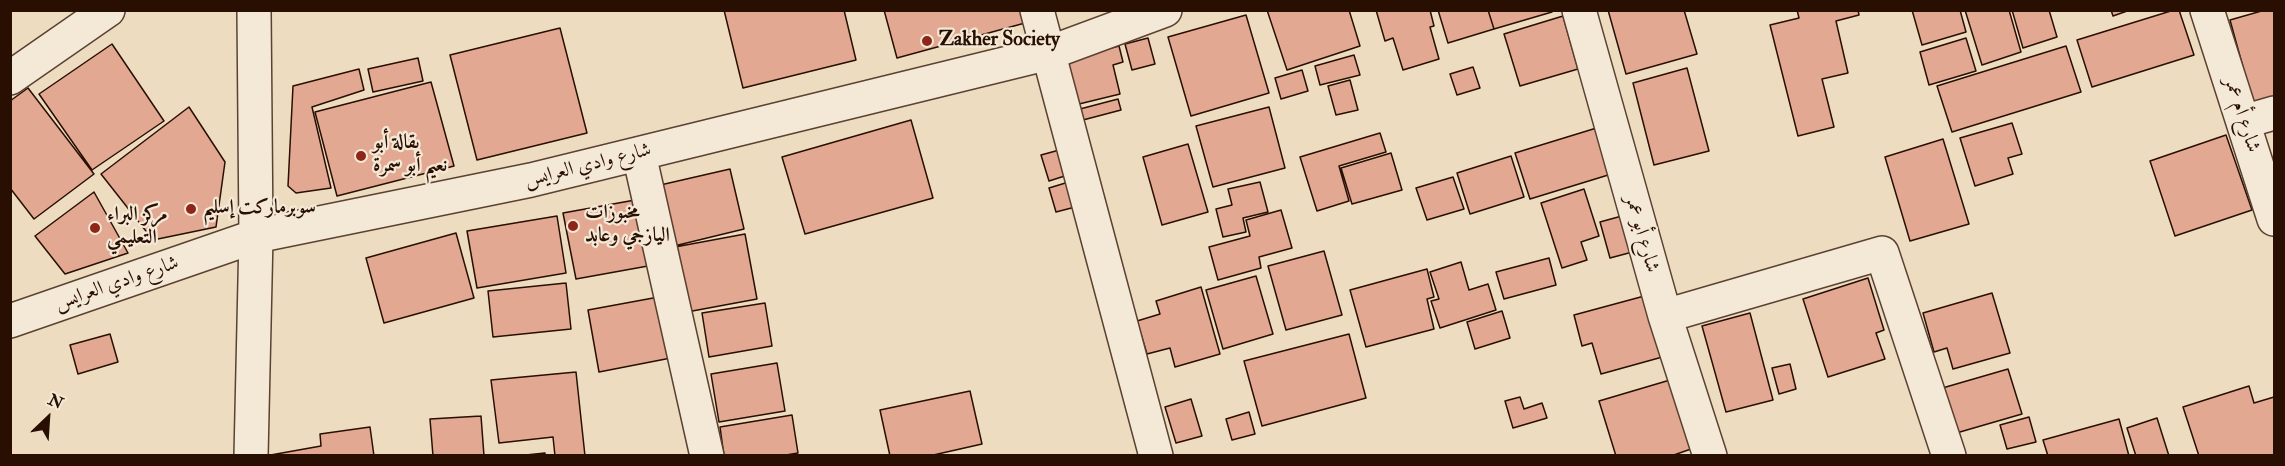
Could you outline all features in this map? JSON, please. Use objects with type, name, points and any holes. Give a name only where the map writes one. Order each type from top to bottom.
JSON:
[{"type":"street","points":[[10,78],[108,10]]},
{"type":"street","points":[[251,456],[256,236],[254,10]]},
{"type":"street","points":[[1037,10],[1156,456]]},
{"type":"street","name":"شارع وادي العرايس","points":[[10,321],[256,236],[531,180],[1048,53],[1165,10]]},
{"type":"street","name":"شارع أبو عمر","points":[[1579,10],[1665,316],[1710,456]]},
{"type":"street","name":"شارع أم عمر","points":[[2209,11],[2274,219]]},
{"type":"street","points":[[2243,122],[2274,113]]},
{"type":"street","points":[[639,154],[707,456]]},
{"type":"street","points":[[1665,316],[1882,253],[1949,456]]},
{"type":"building","points":[[724,10],[844,10],[856,60],[743,88]]},
{"type":"building","name":"Zakher Society","points":[[884,10],[1021,10],[1025,23],[897,58]]},
{"type":"building","points":[[1267,10],[1349,10],[1360,46],[1287,70]]},
{"type":"building","points":[[1376,10],[1430,10],[1434,26],[1430,27],[1439,59],[1403,70],[1393,38],[1385,41]]},
{"type":"building","points":[[1438,10],[1488,10],[1494,29],[1448,43]]},
{"type":"building","points":[[1488,10],[1552,10],[1552,12],[1494,29]]},
{"type":"building","points":[[1608,10],[1684,10],[1697,54],[1626,74]]},
{"type":"building","points":[[1797,10],[1858,10],[1859,15],[1836,21],[1848,73],[1822,79],[1834,127],[1798,136],[1770,25],[1799,18]]},
{"type":"building","points":[[1912,10],[1960,10],[1966,32],[1922,45]]},
{"type":"building","points":[[1965,10],[2009,10],[2021,52],[1982,65]]},
{"type":"building","points":[[2012,10],[2049,10],[2057,37],[2023,48]]},
{"type":"building","points":[[2111,10],[2130,10],[2113,16]]},
{"type":"building","points":[[2179,10],[2194,55],[2092,87],[2077,40]]},
{"type":"building","points":[[2265,10],[2274,10],[2274,101],[2254,107],[2230,20]]},
{"type":"building","points":[[1246,15],[1269,93],[1191,116],[1168,37]]},
{"type":"building","points":[[1563,16],[1578,69],[1520,86],[1504,34]]},
{"type":"building","points":[[560,28],[587,133],[477,160],[450,55]]},
{"type":"building","points":[[1148,38],[1155,64],[1132,70],[1125,44]]},
{"type":"building","points":[[1966,38],[1976,71],[1929,85],[1920,52]]},
{"type":"building","points":[[112,44],[164,121],[92,170],[39,94]]},
{"type":"building","points":[[1119,46],[1123,62],[1113,65],[1120,94],[1079,104],[1067,59]]},
{"type":"building","points":[[2066,46],[2081,92],[1952,132],[1937,86]]},
{"type":"building","points":[[1354,55],[1360,75],[1320,85],[1315,66]]},
{"type":"building","points":[[418,58],[423,81],[373,92],[368,69]]},
{"type":"building","points":[[1473,67],[1480,88],[1457,95],[1450,74]]},
{"type":"building","points":[[1687,68],[1709,151],[1654,165],[1633,83]]},
{"type":"building","points":[[359,69],[364,90],[312,107],[331,188],[296,193],[288,186],[293,86]]},
{"type":"building","points":[[1302,70],[1308,91],[1281,99],[1275,78]]},
{"type":"building","points":[[1350,80],[1358,110],[1336,115],[1328,86]]},
{"type":"building","points":[[431,82],[454,166],[337,196],[315,112]]},
{"type":"building","points":[[28,88],[94,174],[34,219],[10,188],[10,101]]},
{"type":"building","points":[[1118,99],[1121,110],[1083,120],[1080,109]]},
{"type":"building","points":[[189,107],[225,162],[216,227],[153,240],[101,174]]},
{"type":"building","points":[[1269,107],[1285,168],[1213,187],[1196,126]]},
{"type":"building","points":[[911,120],[933,198],[805,234],[782,157]]},
{"type":"building","points":[[2012,123],[2022,154],[2008,158],[2013,174],[1975,186],[1960,138]]},
{"type":"building","points":[[1603,126],[1618,172],[1530,199],[1515,153]]},
{"type":"building","points":[[1380,133],[1386,152],[1339,166],[1349,201],[1317,211],[1300,157]]},
{"type":"building","points":[[2226,135],[2252,210],[2175,236],[2150,161]]},
{"type":"building","points":[[1943,139],[1969,224],[1910,241],[1885,157]]},
{"type":"building","points":[[1188,144],[1208,212],[1162,225],[1143,157]]},
{"type":"building","points":[[1063,149],[1071,174],[1049,181],[1041,155]]},
{"type":"building","points":[[1391,153],[1402,190],[1352,204],[1341,168]]},
{"type":"building","points":[[1511,156],[1524,197],[1470,214],[1457,173]]},
{"type":"building","points":[[730,169],[744,229],[670,247],[656,186]]},
{"type":"building","points":[[1453,177],[1464,209],[1427,220],[1416,188]]},
{"type":"building","points":[[1072,181],[1079,206],[1056,212],[1049,188]]},
{"type":"building","points":[[1260,182],[1268,212],[1243,218],[1246,232],[1223,237],[1216,209],[1232,205],[1228,189]]},
{"type":"building","points":[[1584,189],[1599,236],[1581,242],[1587,260],[1562,268],[1541,203]]},
{"type":"building","points":[[94,192],[128,253],[65,274],[35,236]]},
{"type":"building","points":[[635,200],[648,266],[576,279],[563,213]]},
{"type":"building","points":[[1281,210],[1292,248],[1259,257],[1261,268],[1218,280],[1209,247],[1250,236],[1246,220]]},
{"type":"building","points":[[1629,214],[1640,250],[1610,258],[1600,222]]},
{"type":"building","points":[[557,216],[566,273],[477,288],[467,231]]},
{"type":"building","points":[[456,233],[474,298],[384,323],[366,258]]},
{"type":"building","points":[[745,234],[757,299],[687,312],[675,247]]},
{"type":"building","points":[[1324,251],[1342,315],[1286,330],[1268,266]]},
{"type":"building","points":[[1549,258],[1556,285],[1504,299],[1496,272]]},
{"type":"building","points":[[1461,262],[1469,290],[1488,284],[1496,310],[1440,328],[1431,301],[1439,299],[1430,272]]},
{"type":"building","points":[[1427,269],[1434,297],[1427,299],[1434,329],[1366,347],[1350,290]]},
{"type":"building","points":[[1256,276],[1273,334],[1223,349],[1206,290]]},
{"type":"building","points":[[1868,278],[1884,330],[1876,333],[1885,359],[1828,377],[1803,299]]},
{"type":"building","points":[[566,283],[571,329],[493,337],[488,291]]},
{"type":"building","points":[[1201,287],[1220,354],[1175,367],[1170,348],[1147,354],[1137,321],[1160,314],[1156,301]]},
{"type":"building","points":[[1992,293],[2010,353],[1953,369],[1947,348],[1934,352],[1923,313]]},
{"type":"building","points":[[1648,295],[1666,356],[1601,374],[1592,343],[1582,346],[1574,315]]},
{"type":"building","points":[[664,296],[676,357],[599,372],[588,310]]},
{"type":"building","points":[[765,303],[772,346],[709,357],[702,313]]},
{"type":"building","points":[[1502,311],[1510,338],[1475,349],[1467,322]]},
{"type":"building","points":[[1750,313],[1773,400],[1726,412],[1702,326]]},
{"type":"building","points":[[110,334],[118,362],[78,374],[70,345]]},
{"type":"building","points":[[1349,334],[1366,398],[1262,426],[1244,361]]},
{"type":"building","points":[[777,363],[785,411],[719,422],[711,374]]},
{"type":"building","points":[[1790,364],[1796,389],[1779,394],[1772,368]]},
{"type":"building","points":[[2008,369],[2022,414],[1953,434],[1939,389]]},
{"type":"building","points":[[576,372],[585,456],[555,456],[553,437],[499,443],[491,380]]},
{"type":"building","points":[[1670,380],[1691,449],[1671,456],[1616,456],[1599,401]]},
{"type":"building","points":[[2249,386],[2254,403],[2274,397],[2274,456],[2199,456],[2183,407]]},
{"type":"building","points":[[970,391],[982,444],[929,456],[890,456],[880,410]]},
{"type":"building","points":[[1520,397],[1524,409],[1542,403],[1547,418],[1513,428],[1505,401]]},
{"type":"building","points":[[1191,399],[1202,436],[1176,443],[1165,407]]},
{"type":"building","points":[[1249,412],[1255,434],[1232,440],[1226,419]]},
{"type":"building","points":[[792,415],[798,453],[780,456],[724,456],[720,427]]},
{"type":"building","points":[[481,416],[484,456],[433,456],[430,419]]},
{"type":"building","points":[[2029,417],[2036,442],[2007,449],[2000,425]]},
{"type":"building","points":[[2157,418],[2169,456],[2136,456],[2127,428]]},
{"type":"building","points":[[2119,419],[2129,456],[2048,456],[2043,440]]},
{"type":"building","points":[[370,427],[374,456],[265,456],[321,446],[320,434]]},
{"type":"building","points":[[545,453],[545,456],[516,456]]},
{"type":"place","name":"Zakher Society","points":[[927,41]]},
{"type":"place","name":"بقالة أبو نعيم أبو سمرة","points":[[361,156]]},
{"type":"place","name":"سوبرماركت إسليم","points":[[191,209]]},
{"type":"place","name":"مخبوزات اليازجي وعابد","points":[[573,226]]},
{"type":"place","name":"مركز البراء التعليمي","points":[[95,228]]}]
